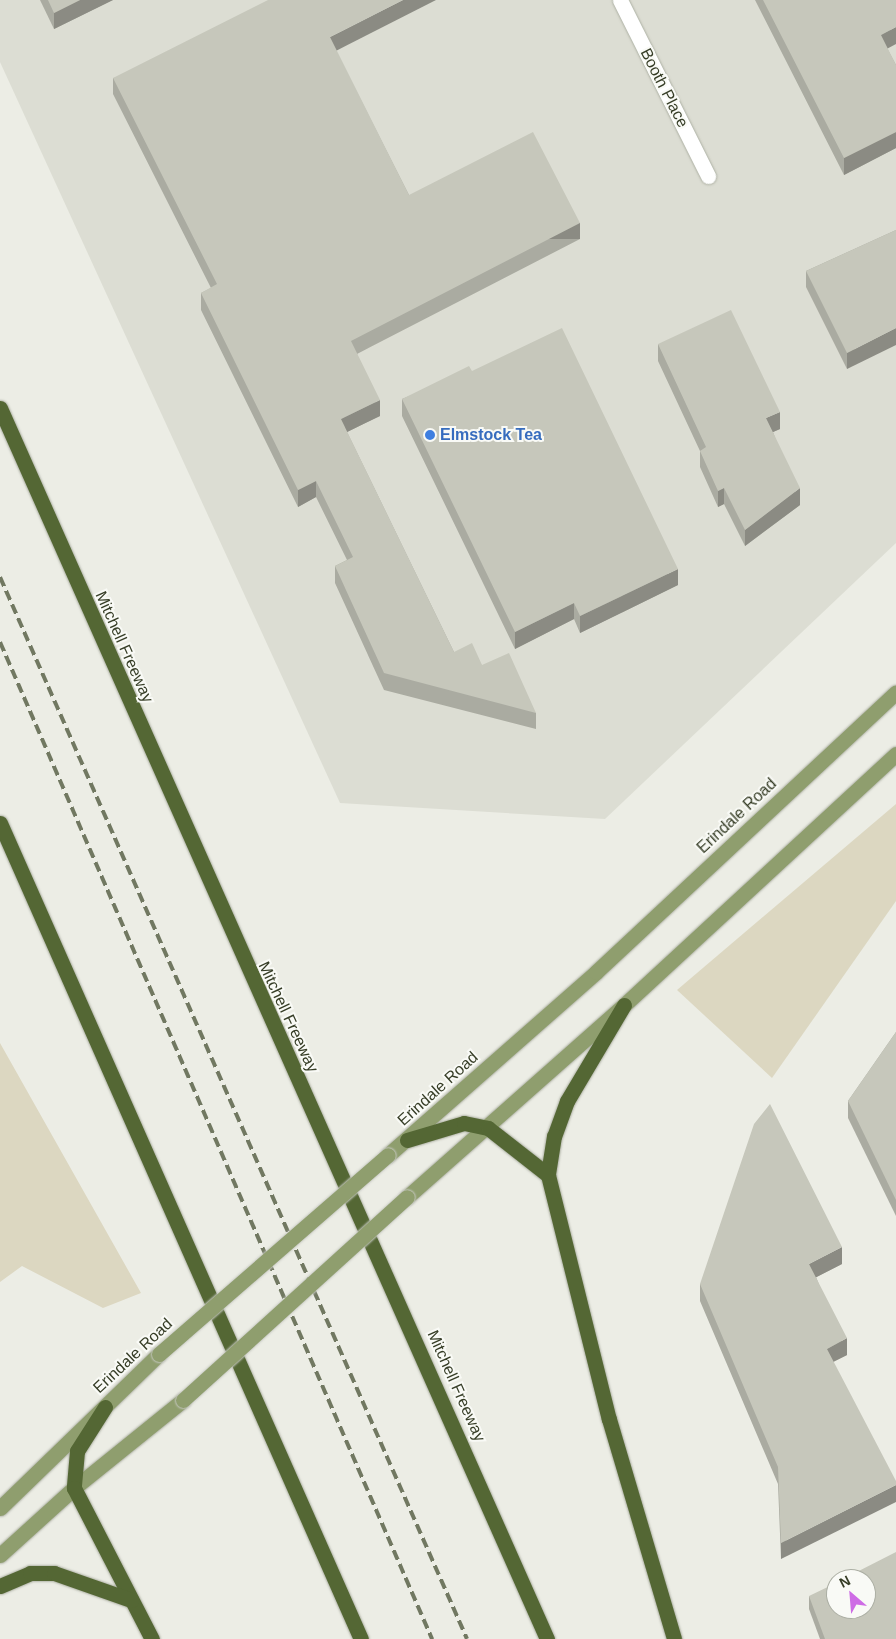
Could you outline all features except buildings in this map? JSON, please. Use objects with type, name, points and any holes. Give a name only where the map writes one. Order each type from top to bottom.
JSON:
[{"type":"highway","name":"Mitchell Freeway","points":[[0,408],[253,983],[397,1295],[547,1639]]},
{"type":"highway","points":[[0,823],[361,1639]]},
{"type":"highway","points":[[624,1005],[567,1101],[554,1136],[548,1175],[610,1419],[674,1639]]},
{"type":"highway","points":[[407,1140],[440,1127],[464,1123],[488,1128],[548,1175]]},
{"type":"highway","points":[[105,1407],[77,1452],[74,1488],[152,1639]]},
{"type":"highway","points":[[0,1586],[30,1574],[54,1573],[131,1600]]},
{"type":"main road","name":"Erindale Road","points":[[0,1508],[159,1354],[407,1140],[596,972],[896,692]]},
{"type":"main road","points":[[0,1555],[74,1488],[183,1400],[407,1197],[488,1128],[514,1100],[624,1005],[896,754]]},
{"type":"street","name":"Booth Place","points":[[620,0],[708,176]]},
{"type":"shaded area","points":[[0,0],[896,0],[896,543],[605,819],[340,803],[0,62]]},
{"type":"shaded area","points":[[896,804],[896,901],[772,1078],[677,990]]},
{"type":"shaded area","points":[[0,1043],[141,1293],[103,1308],[22,1266],[0,1282]]},
{"type":"railway","points":[[0,577],[467,1639]]},
{"type":"railway","points":[[0,642],[432,1639]]},
{"type":"place","name":"Elmstock Tea","points":[[430,435]]}]
